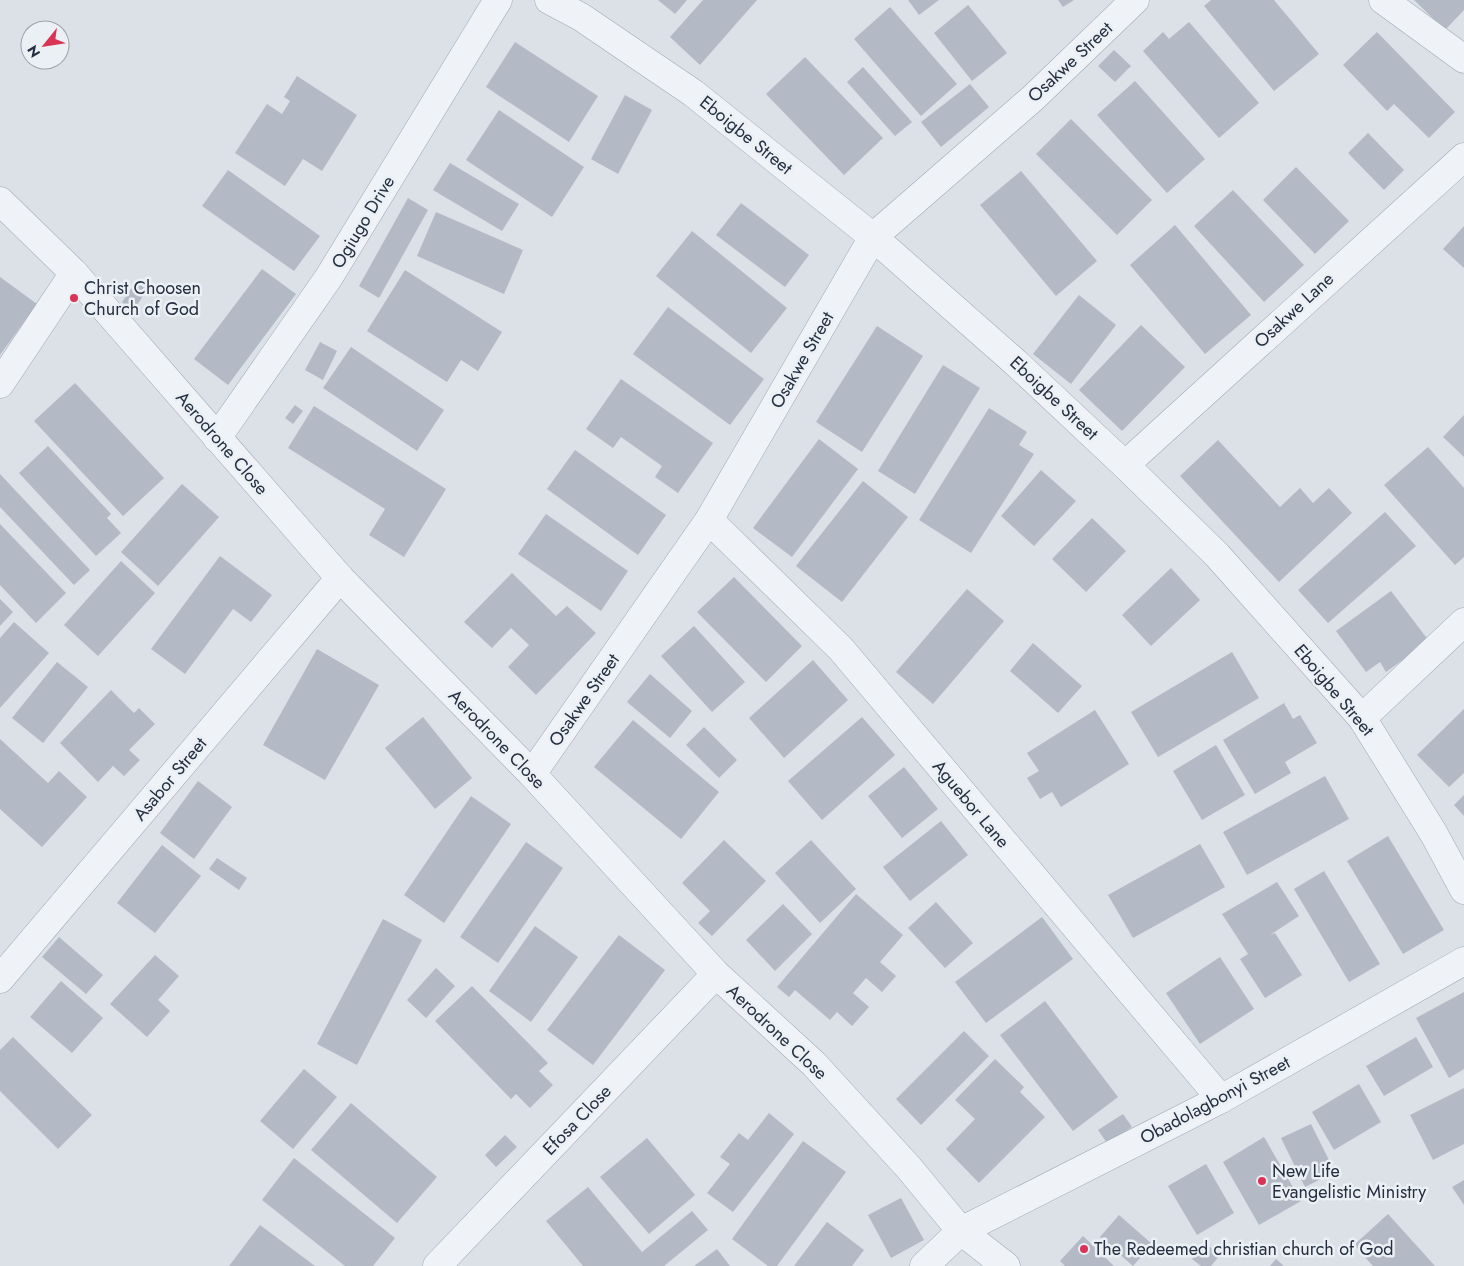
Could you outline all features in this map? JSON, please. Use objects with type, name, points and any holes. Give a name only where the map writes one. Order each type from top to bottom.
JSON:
[{"type":"street","name":"Ogiugo Drive","points":[[218,438],[329,277],[498,0]]},
{"type":"street","name":"Eboigbe Street","points":[[549,0],[581,17],[693,93],[873,237],[1015,362],[1125,465],[1217,555],[1362,718],[1434,834],[1464,890]]},
{"type":"street","name":"Osakwe Street","points":[[532,774],[709,520],[873,237],[1033,98],[1135,0]]},
{"type":"street","points":[[1383,0],[1464,58]]},
{"type":"street","name":"Osakwe Lane","points":[[1125,465],[1464,157]]},
{"type":"street","name":"Aerodrone Close","points":[[0,201],[74,273],[340,578],[532,774],[716,974],[814,1064],[909,1168],[961,1231],[1006,1266]]},
{"type":"street","points":[[0,384],[74,273]]},
{"type":"street","name":"Aguebor Lane","points":[[709,520],[841,649],[1221,1099]]},
{"type":"street","name":"Asabor Street","points":[[0,979],[340,578]]},
{"type":"street","points":[[1362,718],[1464,622]]},
{"type":"street","name":"Obadolagbonyi Street","points":[[924,1266],[961,1231],[1221,1099],[1464,962]]},
{"type":"street","name":"Efosa Close","points":[[437,1266],[716,974]]},
{"type":"building","points":[[658,0],[687,0],[675,14]]},
{"type":"building","points":[[703,0],[757,0],[700,65],[670,37]]},
{"type":"building","points":[[908,0],[939,0],[919,15]]},
{"type":"building","points":[[1058,0],[1074,0],[1063,7]]},
{"type":"building","points":[[1211,0],[1274,0],[1319,54],[1274,91],[1204,6]]},
{"type":"building","points":[[1414,0],[1464,0],[1464,10],[1445,30]]},
{"type":"building","points":[[968,5],[1007,53],[972,81],[934,33]]},
{"type":"building","points":[[890,7],[957,84],[921,116],[854,39]]},
{"type":"building","points":[[1189,22],[1259,103],[1219,138],[1143,51],[1163,32],[1169,39]]},
{"type":"building","points":[[1377,32],[1455,112],[1429,138],[1394,104],[1387,111],[1343,65]]},
{"type":"building","points":[[515,42],[598,96],[569,142],[486,87]]},
{"type":"building","points":[[1114,50],[1131,66],[1115,82],[1098,66]]},
{"type":"building","points":[[805,57],[883,138],[844,175],[766,94]]},
{"type":"building","points":[[863,67],[912,122],[895,136],[847,82]]},
{"type":"building","points":[[297,76],[357,115],[322,171],[303,159],[285,186],[235,153],[267,104],[282,114],[290,101],[284,97]]},
{"type":"building","points":[[1135,81],[1205,159],[1167,193],[1097,115]]},
{"type":"building","points":[[970,84],[989,107],[941,147],[921,122]]},
{"type":"building","points":[[625,95],[652,110],[618,174],[591,159]]},
{"type":"building","points":[[499,110],[584,167],[552,217],[466,160]]},
{"type":"building","points":[[1071,119],[1152,200],[1117,235],[1036,154]]},
{"type":"building","points":[[1368,133],[1404,170],[1384,190],[1348,153]]},
{"type":"building","points":[[450,163],[519,204],[502,231],[433,190]]},
{"type":"building","points":[[1296,167],[1349,221],[1315,254],[1263,200]]},
{"type":"building","points":[[228,170],[320,236],[294,271],[202,206]]},
{"type":"building","points":[[1021,171],[1097,261],[1056,296],[980,205]]},
{"type":"building","points":[[1233,190],[1304,265],[1264,302],[1194,226]]},
{"type":"building","points":[[408,198],[428,210],[379,298],[359,286]]},
{"type":"building","points":[[741,203],[809,255],[785,287],[716,235]]},
{"type":"building","points":[[436,212],[523,250],[504,294],[417,256]]},
{"type":"building","points":[[1175,225],[1251,315],[1205,354],[1130,265]]},
{"type":"building","points":[[1464,226],[1464,268],[1443,249]]},
{"type":"building","points":[[692,231],[787,308],[751,353],[656,276]]},
{"type":"building","points":[[262,269],[296,294],[228,385],[194,359]]},
{"type":"building","points":[[405,270],[502,332],[478,371],[461,360],[447,382],[367,331]]},
{"type":"building","points":[[0,277],[37,304],[0,355]]},
{"type":"building","points":[[136,282],[147,290],[133,311],[122,302]]},
{"type":"building","points":[[1079,295],[1116,325],[1071,384],[1033,354]]},
{"type":"building","points":[[668,307],[764,379],[730,425],[633,354]]},
{"type":"building","points":[[1141,325],[1185,367],[1122,431],[1079,390]]},
{"type":"building","points":[[877,326],[923,356],[862,452],[816,422]]},
{"type":"building","points":[[320,342],[337,351],[323,380],[305,370]]},
{"type":"building","points":[[351,347],[444,410],[417,451],[323,388]]},
{"type":"building","points":[[943,365],[980,388],[915,494],[878,471]]},
{"type":"building","points":[[621,379],[713,443],[678,493],[655,477],[662,466],[621,437],[613,448],[586,429]]},
{"type":"building","points":[[75,383],[164,478],[123,516],[34,421]]},
{"type":"building","points":[[295,405],[303,411],[293,424],[285,418]]},
{"type":"building","points":[[314,406],[446,489],[404,557],[369,535],[385,509],[288,448]]},
{"type":"building","points":[[989,408],[1027,432],[1019,445],[1034,454],[971,553],[919,520]]},
{"type":"building","points":[[1464,415],[1464,457],[1443,437]]},
{"type":"building","points":[[819,439],[858,469],[792,557],[753,528]]},
{"type":"building","points":[[1218,440],[1280,507],[1300,488],[1313,503],[1329,488],[1352,513],[1279,582],[1180,476]]},
{"type":"building","points":[[48,446],[111,514],[107,518],[121,533],[96,556],[19,473]]},
{"type":"building","points":[[1428,447],[1464,488],[1464,557],[1455,565],[1384,485]]},
{"type":"building","points":[[575,450],[666,515],[638,555],[547,489]]},
{"type":"building","points":[[1041,470],[1076,501],[1034,546],[1001,516]]},
{"type":"building","points":[[0,474],[90,570],[74,585],[0,507]]},
{"type":"building","points":[[863,481],[908,517],[842,602],[796,566]]},
{"type":"building","points":[[182,484],[219,517],[158,586],[121,552]]},
{"type":"building","points":[[1385,512],[1416,546],[1328,623],[1298,590]]},
{"type":"building","points":[[546,514],[628,571],[601,611],[518,554]]},
{"type":"building","points":[[1092,518],[1126,551],[1086,592],[1052,559]]},
{"type":"building","points":[[0,524],[66,593],[36,623],[0,585]]},
{"type":"building","points":[[220,556],[272,595],[251,622],[233,609],[185,674],[151,649]]},
{"type":"building","points":[[121,561],[155,593],[98,656],[64,625]]},
{"type":"building","points":[[1171,568],[1200,600],[1151,646],[1122,615]]},
{"type":"building","points":[[512,573],[556,616],[567,606],[596,633],[536,695],[508,667],[529,645],[511,628],[492,648],[464,622]]},
{"type":"building","points":[[734,577],[802,646],[766,682],[697,612]]},
{"type":"building","points":[[967,589],[1004,621],[933,704],[896,672]]},
{"type":"building","points":[[1391,591],[1429,641],[1386,672],[1380,662],[1366,672],[1336,631]]},
{"type":"building","points":[[0,599],[13,612],[0,626]]},
{"type":"building","points":[[14,622],[49,653],[0,708],[0,638]]},
{"type":"building","points":[[694,626],[745,682],[712,712],[661,656]]},
{"type":"building","points":[[1033,643],[1082,686],[1058,713],[1010,671]]},
{"type":"building","points":[[317,649],[379,685],[325,780],[263,745]]},
{"type":"building","points":[[1232,652],[1259,698],[1158,757],[1131,712]]},
{"type":"building","points":[[813,660],[848,700],[784,758],[749,718]]},
{"type":"building","points":[[57,662],[88,687],[43,743],[12,718]]},
{"type":"building","points":[[650,674],[692,711],[670,738],[627,702]]},
{"type":"building","points":[[111,690],[134,713],[139,708],[155,724],[129,750],[140,760],[124,776],[113,766],[98,782],[60,743]]},
{"type":"building","points":[[1284,703],[1293,719],[1300,715],[1317,743],[1285,762],[1291,773],[1255,794],[1223,740]]},
{"type":"building","points":[[1464,709],[1464,773],[1449,787],[1417,755]]},
{"type":"building","points":[[1095,710],[1129,764],[1061,807],[1052,792],[1040,799],[1027,778],[1039,771],[1027,753]]},
{"type":"building","points":[[423,717],[472,778],[435,809],[385,748]]},
{"type":"building","points":[[862,717],[895,755],[822,820],[788,781]]},
{"type":"building","points":[[633,720],[719,792],[681,839],[594,767]]},
{"type":"building","points":[[704,727],[737,760],[719,778],[686,745]]},
{"type":"building","points":[[0,739],[48,783],[59,771],[87,797],[42,847],[0,809]]},
{"type":"building","points":[[1216,745],[1245,795],[1202,820],[1173,771]]},
{"type":"building","points":[[904,767],[938,809],[902,838],[868,796]]},
{"type":"building","points":[[1325,776],[1349,819],[1247,875],[1223,832]]},
{"type":"building","points":[[198,781],[232,807],[194,859],[160,833]]},
{"type":"building","points":[[1464,795],[1464,816],[1454,805]]},
{"type":"building","points":[[471,796],[511,824],[444,923],[404,895]]},
{"type":"building","points":[[941,821],[968,855],[910,901],[883,867]]},
{"type":"building","points":[[1388,836],[1444,930],[1403,954],[1347,861]]},
{"type":"building","points":[[724,840],[766,881],[712,936],[698,923],[710,911],[682,883]]},
{"type":"building","points":[[811,840],[856,889],[820,923],[775,873]]},
{"type":"building","points":[[526,842],[563,868],[498,963],[460,937]]},
{"type":"building","points":[[1200,844],[1225,887],[1133,938],[1108,895]]},
{"type":"building","points":[[162,845],[201,876],[155,933],[117,903]]},
{"type":"building","points":[[217,858],[247,878],[239,890],[209,869]]},
{"type":"building","points":[[1324,871],[1380,964],[1349,982],[1294,889]]},
{"type":"building","points":[[1277,882],[1299,916],[1270,935],[1275,933],[1302,975],[1265,998],[1240,959],[1248,954],[1222,914]]},
{"type":"building","points":[[856,894],[903,935],[880,962],[896,976],[882,992],[866,978],[853,993],[869,1007],[852,1026],[837,1012],[830,1020],[795,990],[789,997],[777,987]]},
{"type":"building","points":[[936,902],[973,943],[945,968],[908,928]]},
{"type":"building","points":[[783,904],[812,934],[775,971],[746,940]]},
{"type":"building","points":[[1042,917],[1073,959],[986,1023],[955,982]]},
{"type":"building","points":[[383,919],[422,940],[357,1065],[317,1044]]},
{"type":"building","points":[[535,926],[578,957],[531,1022],[489,991]]},
{"type":"building","points":[[619,935],[665,970],[593,1065],[547,1030]]},
{"type":"building","points":[[59,937],[103,975],[86,994],[42,957]]},
{"type":"building","points":[[155,955],[179,976],[158,1000],[170,1011],[147,1037],[110,1004]]},
{"type":"building","points":[[1220,957],[1254,1009],[1200,1044],[1166,993]]},
{"type":"building","points":[[436,968],[455,986],[426,1018],[407,1000]]},
{"type":"building","points":[[61,981],[103,1018],[72,1053],[30,1017]]},
{"type":"building","points":[[472,986],[548,1063],[539,1071],[553,1085],[530,1108],[516,1094],[511,1099],[435,1021]]},
{"type":"building","points":[[1464,992],[1464,1069],[1449,1078],[1416,1018]]},
{"type":"building","points":[[1045,1001],[1118,1097],[1073,1131],[1000,1035]]},
{"type":"building","points":[[964,1031],[989,1056],[921,1125],[896,1099]]},
{"type":"building","points":[[13,1037],[92,1115],[58,1149],[0,1091],[0,1050]]},
{"type":"building","points":[[1416,1037],[1433,1067],[1384,1096],[1366,1066]]},
{"type":"building","points":[[995,1059],[1024,1087],[1020,1092],[1045,1117],[979,1183],[946,1149],[975,1119],[955,1100]]},
{"type":"building","points":[[304,1069],[337,1097],[293,1149],[260,1121]]},
{"type":"building","points":[[1359,1084],[1381,1122],[1334,1150],[1312,1112]]},
{"type":"building","points":[[1464,1088],[1464,1144],[1433,1160],[1410,1115]]},
{"type":"building","points":[[351,1103],[437,1177],[397,1223],[311,1150]]},
{"type":"building","points":[[769,1113],[794,1134],[733,1212],[707,1193],[730,1164],[720,1157],[739,1133],[748,1140]]},
{"type":"building","points":[[1123,1114],[1132,1127],[1107,1143],[1098,1130]]},
{"type":"building","points":[[1311,1124],[1335,1172],[1305,1187],[1281,1138]]},
{"type":"building","points":[[505,1135],[517,1147],[496,1167],[485,1155]]},
{"type":"building","name":"New Life Evangelistic Ministry","points":[[1264,1137],[1301,1201],[1259,1225],[1223,1162]]},
{"type":"building","points":[[647,1138],[695,1195],[649,1234],[600,1177]]},
{"type":"building","points":[[803,1141],[846,1172],[777,1266],[768,1266],[732,1239]]},
{"type":"building","points":[[294,1158],[395,1238],[373,1266],[345,1266],[262,1200]]},
{"type":"building","points":[[1206,1164],[1234,1213],[1197,1235],[1168,1186]]},
{"type":"building","points":[[1464,1180],[1464,1205],[1452,1187]]},
{"type":"building","points":[[588,1187],[642,1252],[692,1211],[708,1230],[664,1266],[583,1266],[546,1221]]},
{"type":"building","points":[[901,1198],[924,1240],[891,1258],[868,1215]]},
{"type":"building","points":[[1388,1214],[1435,1266],[1373,1266],[1354,1245]]},
{"type":"building","points":[[1119,1215],[1152,1244],[1133,1266],[1100,1237]]},
{"type":"building","points":[[827,1222],[864,1250],[852,1266],[794,1266]]},
{"type":"building","points":[[260,1225],[315,1266],[229,1266]]},
{"type":"building","name":"The Redeemed christian church of God","points":[[1083,1236],[1114,1266],[1065,1266],[1060,1261]]},
{"type":"building","points":[[1205,1243],[1220,1255],[1211,1266],[1201,1266],[1192,1259]]},
{"type":"building","points":[[717,1249],[730,1266],[694,1266]]},
{"type":"building","points":[[1276,1259],[1284,1266],[1270,1266]]},
{"type":"place","name":"Christ Choosen Church of God","points":[[74,298]]},
{"type":"place","name":"New Life Evangelistic Ministry","points":[[1262,1181]]},
{"type":"place","name":"The Redeemed christian church of God","points":[[1084,1249]]}]
